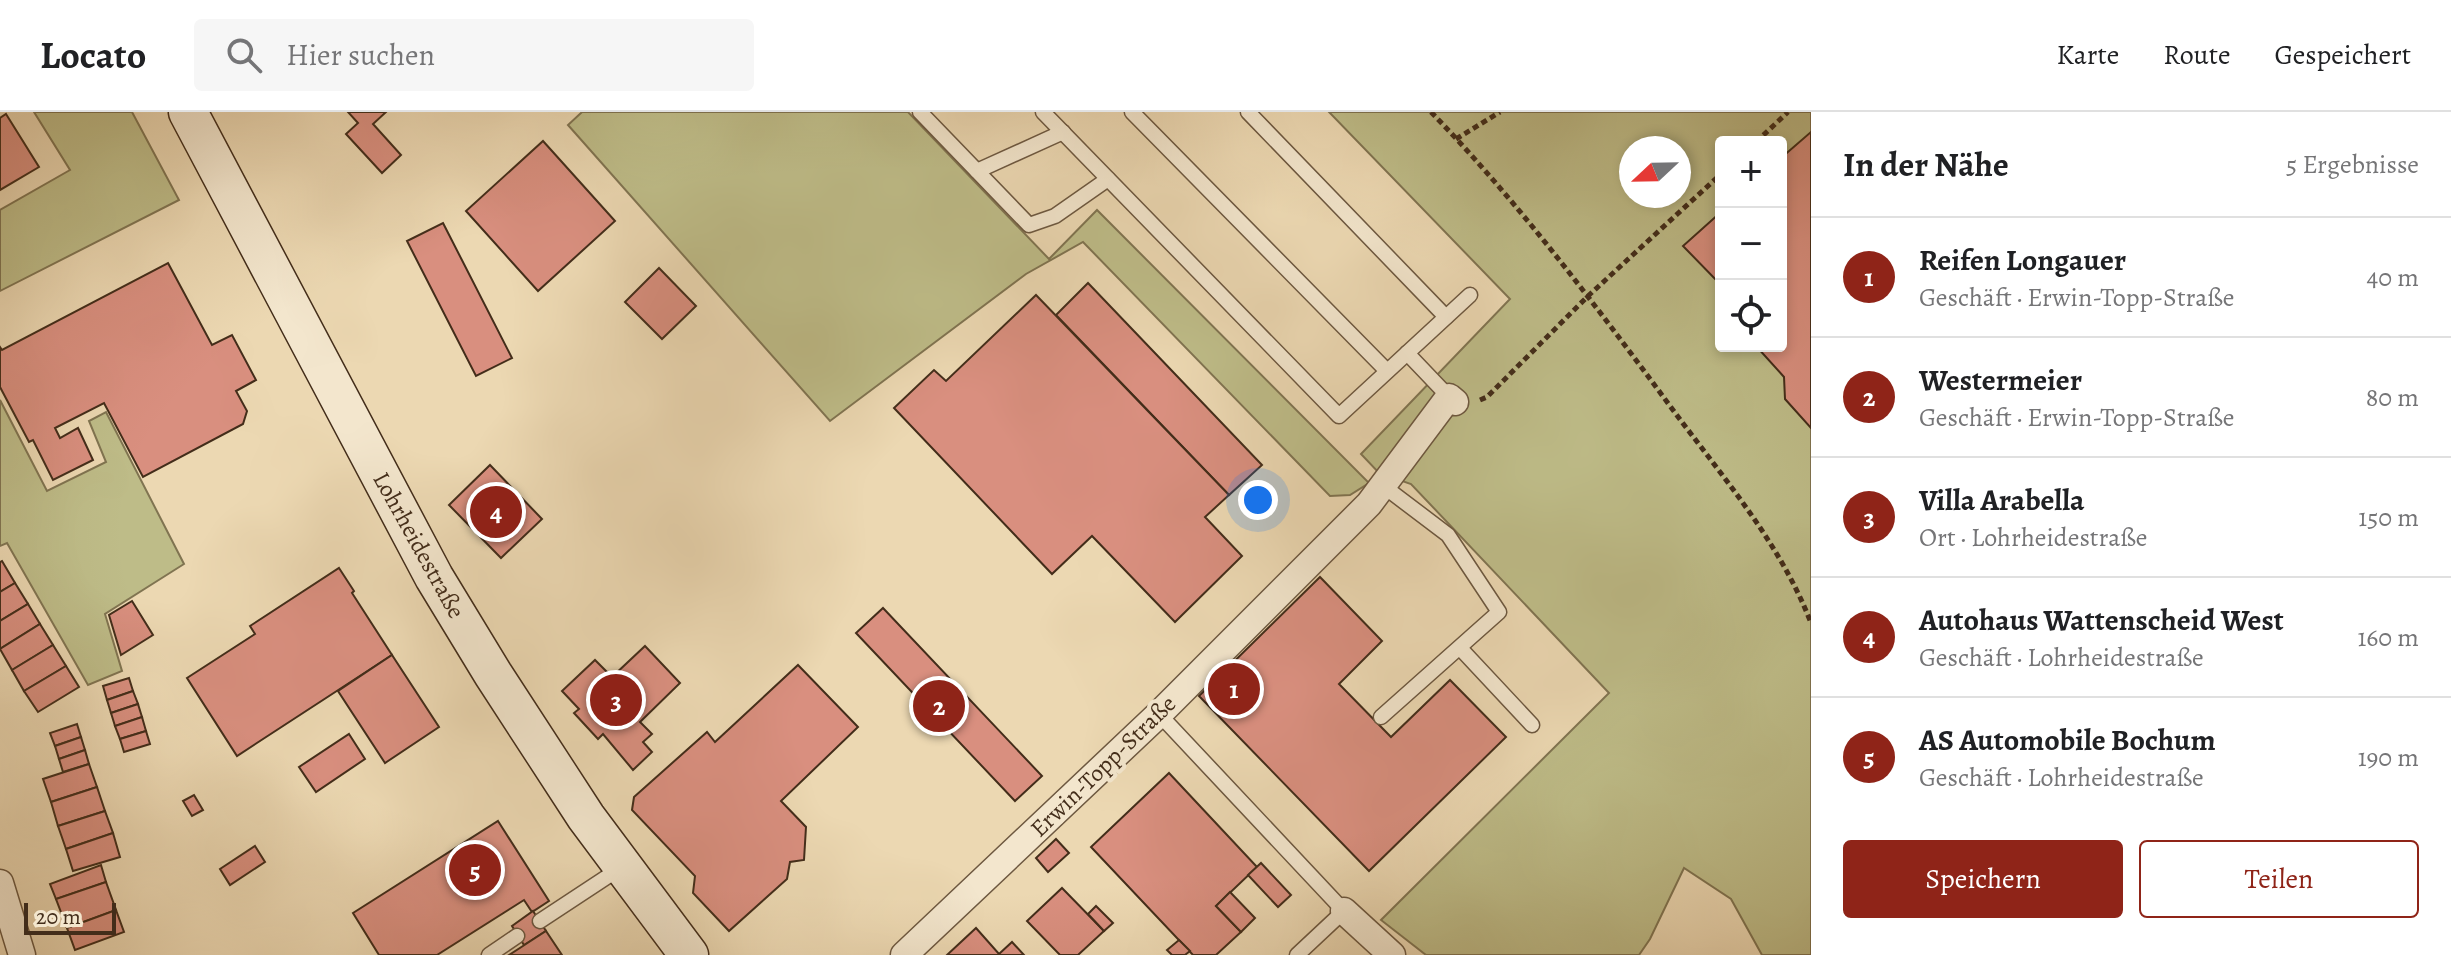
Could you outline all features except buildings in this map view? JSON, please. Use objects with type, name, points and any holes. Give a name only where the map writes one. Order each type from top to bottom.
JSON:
[{"type":"street","name":"Lohrheidestraße","points":[[188,112],[434,577],[544,753],[622,867],[689,955]]},
{"type":"street","name":"Erwin-Topp-Straße","points":[[904,955],[1159,714],[1369,504],[1452,400]]},
{"type":"street","points":[[0,883],[22,955]]},
{"type":"street","points":[[1344,911],[1392,955]]},
{"type":"lane","points":[[920,112],[1029,225],[1055,216],[1108,179]]},
{"type":"lane","points":[[1043,112],[1339,416],[1470,295]]},
{"type":"lane","points":[[1132,112],[1387,371]]},
{"type":"lane","points":[[1248,112],[1446,317]]},
{"type":"lane","points":[[977,171],[1063,132]]},
{"type":"lane","points":[[1407,353],[1452,400]]},
{"type":"lane","points":[[1381,717],[1499,612],[1448,535],[1382,485]]},
{"type":"lane","points":[[1460,648],[1532,725]]},
{"type":"lane","points":[[1159,714],[1344,911],[1297,955]]},
{"type":"lane","points":[[540,921],[622,867]]},
{"type":"lane","points":[[489,955],[517,936]]},
{"type":"path","points":[[1431,112],[1588,296],[1770,540],[1811,620]]},
{"type":"path","points":[[1456,139],[1500,112]]},
{"type":"path","points":[[1762,136],[1788,112]]},
{"type":"path","points":[[1452,400],[1472,403],[1487,397],[1588,296],[1715,180]]},
{"type":"shaded area","points":[[34,112],[132,112],[179,200],[0,291],[0,210],[70,170]]},
{"type":"shaded area","points":[[582,112],[908,112],[1049,259],[1097,210],[1369,483],[1350,495],[1330,496],[1083,242],[1026,274],[830,421],[568,125]]},
{"type":"shaded area","points":[[1329,112],[1811,112],[1811,955],[1762,955],[1731,899],[1684,868],[1650,939],[1639,955],[1426,955],[1381,920],[1609,693],[1411,484],[1379,473],[1361,454],[1510,299]]},
{"type":"shaded area","points":[[0,400],[47,491],[106,462],[89,421],[106,412],[184,564],[105,614],[122,671],[88,685],[7,543],[0,546]]},
{"type":"place","name":"Autohaus Wattenscheid West","points":[[496,512]]},
{"type":"place","name":"Reifen Longauer","points":[[1234,689]]},
{"type":"place","name":"Villa Arabella","points":[[616,700]]},
{"type":"place","name":"Westermeier","points":[[939,706]]},
{"type":"place","name":"AS Automobile Bochum","points":[[475,870]]}]
